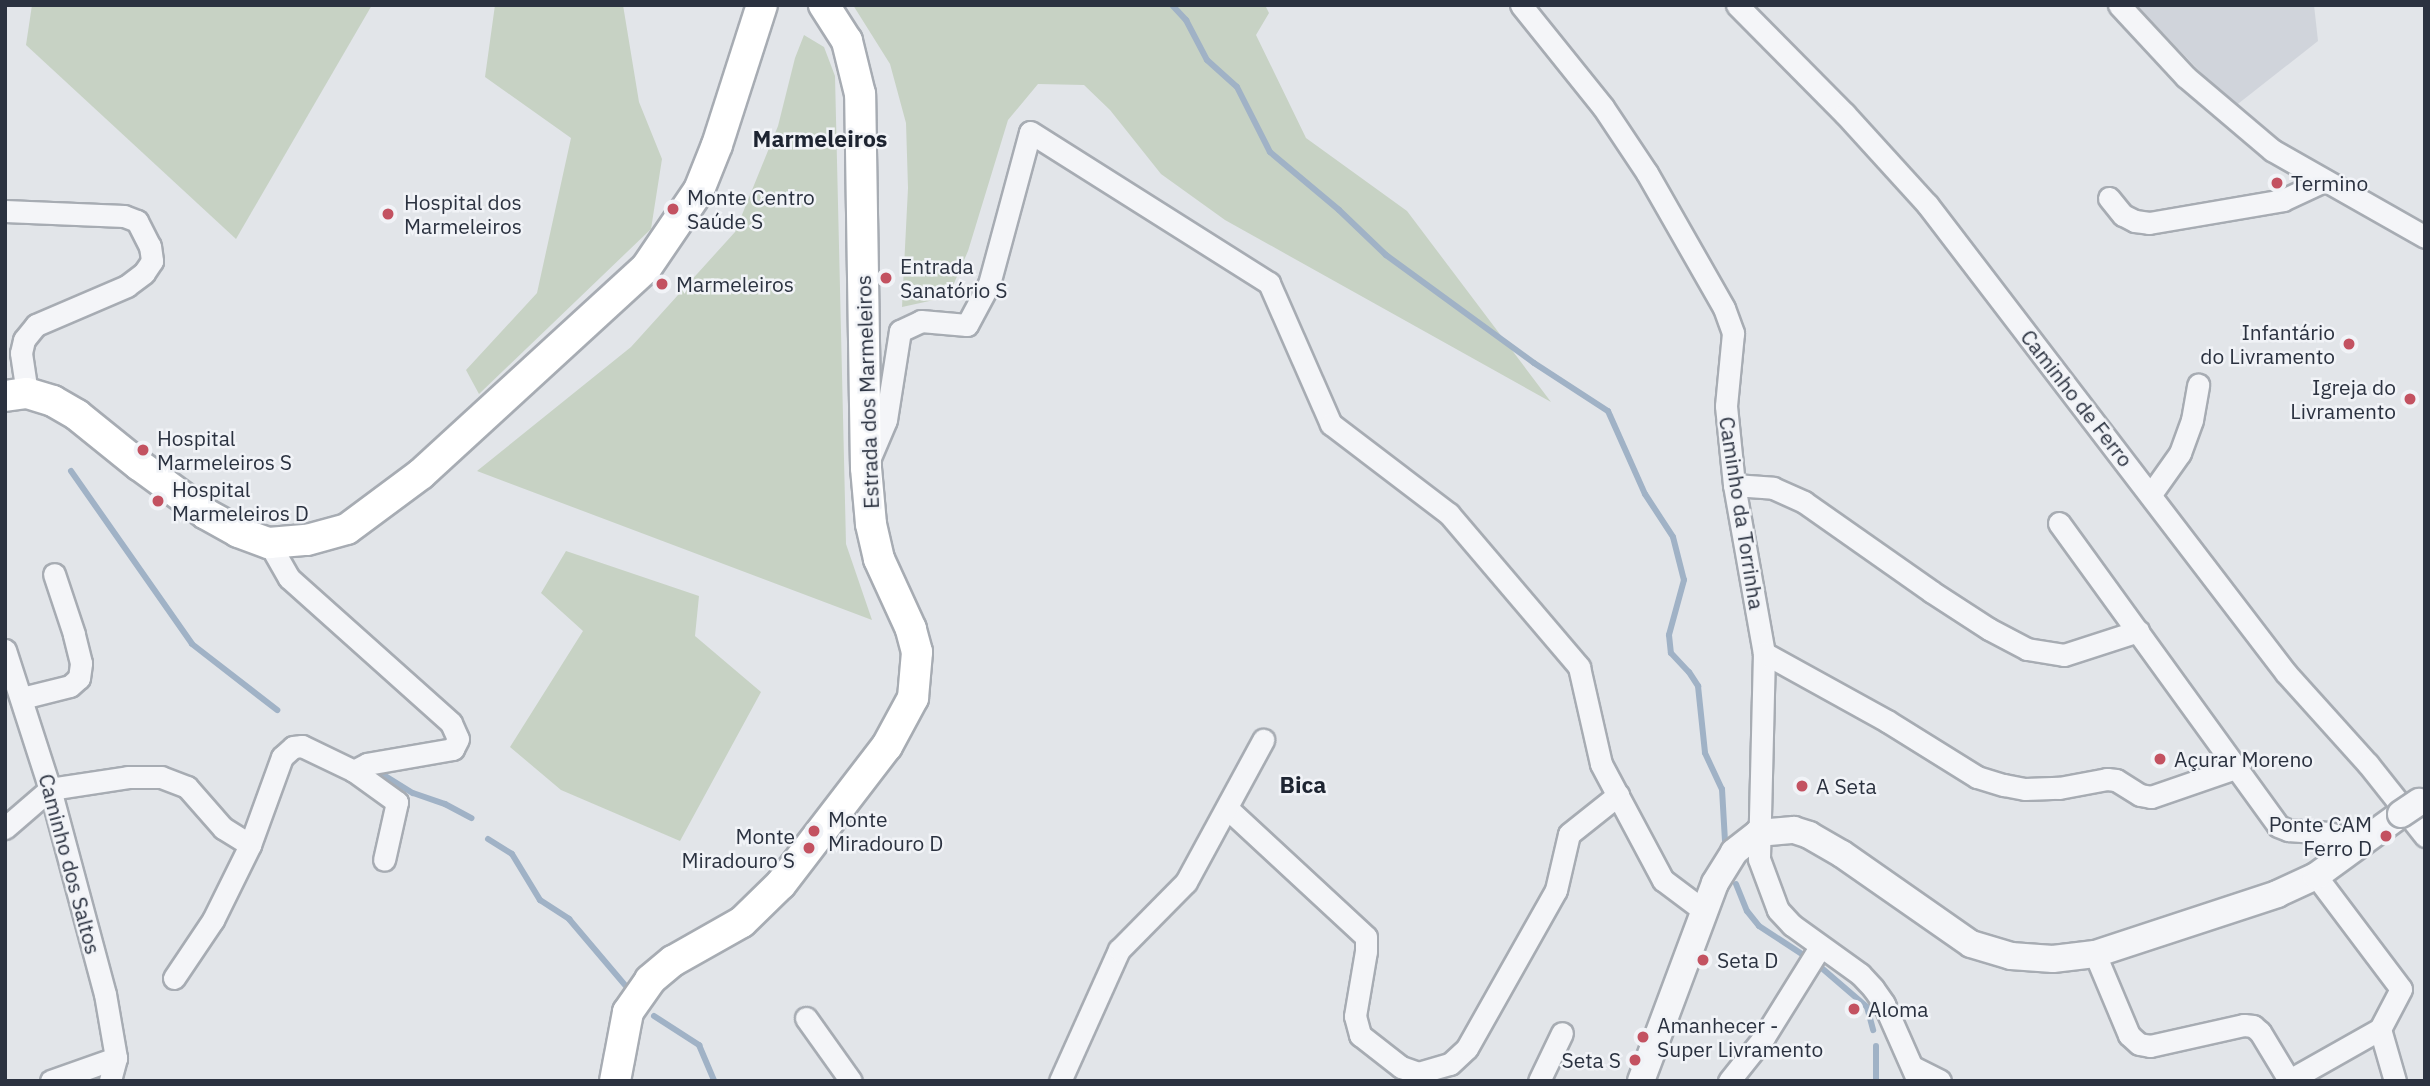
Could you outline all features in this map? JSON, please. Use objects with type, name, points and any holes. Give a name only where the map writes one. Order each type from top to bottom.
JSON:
[{"type":"main road","points":[[16,394],[53,401],[77,415],[206,513],[238,532],[269,543],[307,540],[347,529],[384,504],[471,430],[646,268],[699,190],[762,5]]},
{"type":"main road","name":"Estrada dos Marmeleiros","points":[[615,1081],[628,1012],[650,980],[673,961],[742,922],[782,884],[887,746],[913,698],[917,653],[911,629],[879,559],[871,524],[866,468],[860,94],[848,41],[824,5]]},
{"type":"street","name":"Caminho da Torrinha","points":[[1521,5],[1603,107],[1647,173],[1724,308],[1733,333],[1726,406],[1734,485],[1764,653],[1759,859],[1778,910],[1814,955],[1860,974],[1873,988],[1917,1074]]},
{"type":"street","name":"Caminho de Ferro","points":[[1737,5],[1845,114],[1927,204],[2286,673],[2411,804],[2425,836]]},
{"type":"street","points":[[2119,5],[2186,77],[2272,150],[2425,237]]},
{"type":"street","points":[[866,468],[886,420],[900,331],[921,321],[967,325],[989,284],[1031,132],[1269,283],[1331,424],[1449,514],[1579,667],[1601,764],[1663,880],[1703,910]]},
{"type":"street","points":[[2109,198],[2123,215],[2136,222],[2149,223],[2283,200],[2324,181]]},
{"type":"street","points":[[5,211],[124,216],[137,221],[150,246],[152,261],[144,274],[127,286],[36,325],[24,340],[16,394]]},
{"type":"street","points":[[2151,494],[2180,453],[2192,420],[2199,385]]},
{"type":"street","points":[[1734,485],[1773,488],[1804,502],[1932,592],[2027,649],[2064,654],[2138,632]]},
{"type":"street","points":[[2059,523],[2238,767],[2278,826],[2288,830],[2329,833],[2345,838],[2354,848]]},
{"type":"street","points":[[269,543],[289,578],[451,723],[458,739],[453,749],[367,764],[354,771]]},
{"type":"street","points":[[22,698],[71,686],[79,678],[81,663],[54,574]]},
{"type":"street","name":"Caminho dos Saltos","points":[[5,650],[50,789],[105,994],[117,1058],[110,1081]]},
{"type":"street","points":[[1764,653],[1887,721],[1977,777],[2004,785],[2025,789],[2059,788],[2107,779],[2116,780],[2140,795],[2151,797],[2238,767]]},
{"type":"street","points":[[1060,1081],[1119,950],[1186,882],[1228,809],[1263,740]]},
{"type":"street","points":[[174,978],[213,920],[250,845],[282,757],[293,747],[302,746],[354,771],[397,802],[384,860]]},
{"type":"street","points":[[5,828],[50,789],[128,777],[161,777],[187,787],[223,828],[250,845]]},
{"type":"street","points":[[1228,809],[1366,937],[1355,1016],[1360,1035],[1401,1067],[1418,1073],[1450,1064],[1467,1048],[1556,890],[1569,834],[1618,795]]},
{"type":"street","points":[[1641,1081],[1703,910],[1734,852],[1758,833],[1794,830],[1810,835],[1842,854],[1971,944],[2011,956],[2053,959],[2095,954],[2236,910],[2316,876],[2411,804]]},
{"type":"street","points":[[2095,954],[2129,1035],[2138,1044],[2150,1046],[2244,1025],[2253,1026],[2260,1032],[2288,1080],[2380,1029],[2401,989],[2316,876]]},
{"type":"street","points":[[1730,1081],[1764,1037],[1814,955]]},
{"type":"street","points":[[806,1018],[851,1081]]},
{"type":"street","points":[[2380,1029],[2395,1081]]},
{"type":"street","points":[[1539,1081],[1562,1033]]},
{"type":"street","points":[[51,1081],[117,1058]]},
{"type":"street","points":[[1917,1074],[1940,1081]]},
{"type":"shaded area","points":[[2136,5],[2314,5],[2318,41],[2234,107]]},
{"type":"green space","points":[[32,5],[372,5],[236,239],[26,45]]},
{"type":"green space","points":[[495,5],[623,5],[639,102],[662,159],[651,229],[479,394],[466,370],[537,293],[571,138],[485,77]]},
{"type":"green space","points":[[853,5],[1265,5],[1269,13],[1256,35],[1306,138],[1407,211],[1551,402],[1225,220],[1161,174],[1110,110],[1084,85],[1038,84],[1008,120],[968,251],[952,288],[934,300],[902,307],[908,188],[906,123],[890,64]]},
{"type":"green space","points":[[804,35],[824,47],[835,76],[846,544],[872,620],[477,471],[631,347],[735,232],[778,126],[795,58]]},
{"type":"green space","points":[[566,551],[699,596],[695,636],[761,692],[680,841],[561,790],[510,747],[583,631],[541,593]]},
{"type":"waterway","points":[[1172,5],[1186,20],[1207,60],[1237,87],[1270,152],[1339,210],[1386,255],[1534,363],[1608,411],[1645,494],[1673,537],[1684,580],[1669,635],[1671,653],[1698,686],[1705,753],[1722,789],[1725,841]]},
{"type":"waterway","points":[[71,471],[192,644],[277,710]]},
{"type":"waterway","points":[[382,774],[413,793],[445,804],[471,818]]},
{"type":"waterway","points":[[488,839],[512,854],[540,900],[569,919],[625,985]]},
{"type":"waterway","points":[[1736,884],[1747,911],[1759,926],[1817,964],[1867,1007],[1873,1030]]},
{"type":"waterway","points":[[654,1016],[699,1045],[714,1081]]},
{"type":"waterway","points":[[1876,1046],[1876,1081]]},
{"type":"place","name":"Termino","points":[[2277,183]]},
{"type":"place","name":"Monte Centro Saúde S","points":[[673,209]]},
{"type":"place","name":"Hospital dos Marmeleiros","points":[[388,214]]},
{"type":"place","name":"Entrada Sanatório S","points":[[886,278]]},
{"type":"place","name":"Marmeleiros","points":[[662,284]]},
{"type":"place","name":"Infantário do Livramento","points":[[2349,344]]},
{"type":"place","name":"Igreja do Livramento","points":[[2410,399]]},
{"type":"place","name":"Hospital Marmeleiros S","points":[[143,450]]},
{"type":"place","name":"Hospital Marmeleiros D","points":[[158,501]]},
{"type":"place","name":"Açurar Moreno","points":[[2160,759]]},
{"type":"place","name":"A Seta","points":[[1802,786]]},
{"type":"place","name":"Monte Miradouro D","points":[[814,831]]},
{"type":"place","name":"Ponte CAM Ferro D","points":[[2386,836]]},
{"type":"place","name":"Monte Miradouro S","points":[[809,848]]},
{"type":"place","name":"Seta D","points":[[1703,960]]},
{"type":"place","name":"Aloma","points":[[1854,1009]]},
{"type":"place","name":"Amanhecer - Super Livramento","points":[[1643,1037]]},
{"type":"place","name":"Seta S","points":[[1635,1060]]},
{"type":"district","name":"Marmeleiros","points":[[820,138]]},
{"type":"district","name":"Bica","points":[[1303,784]]}]
